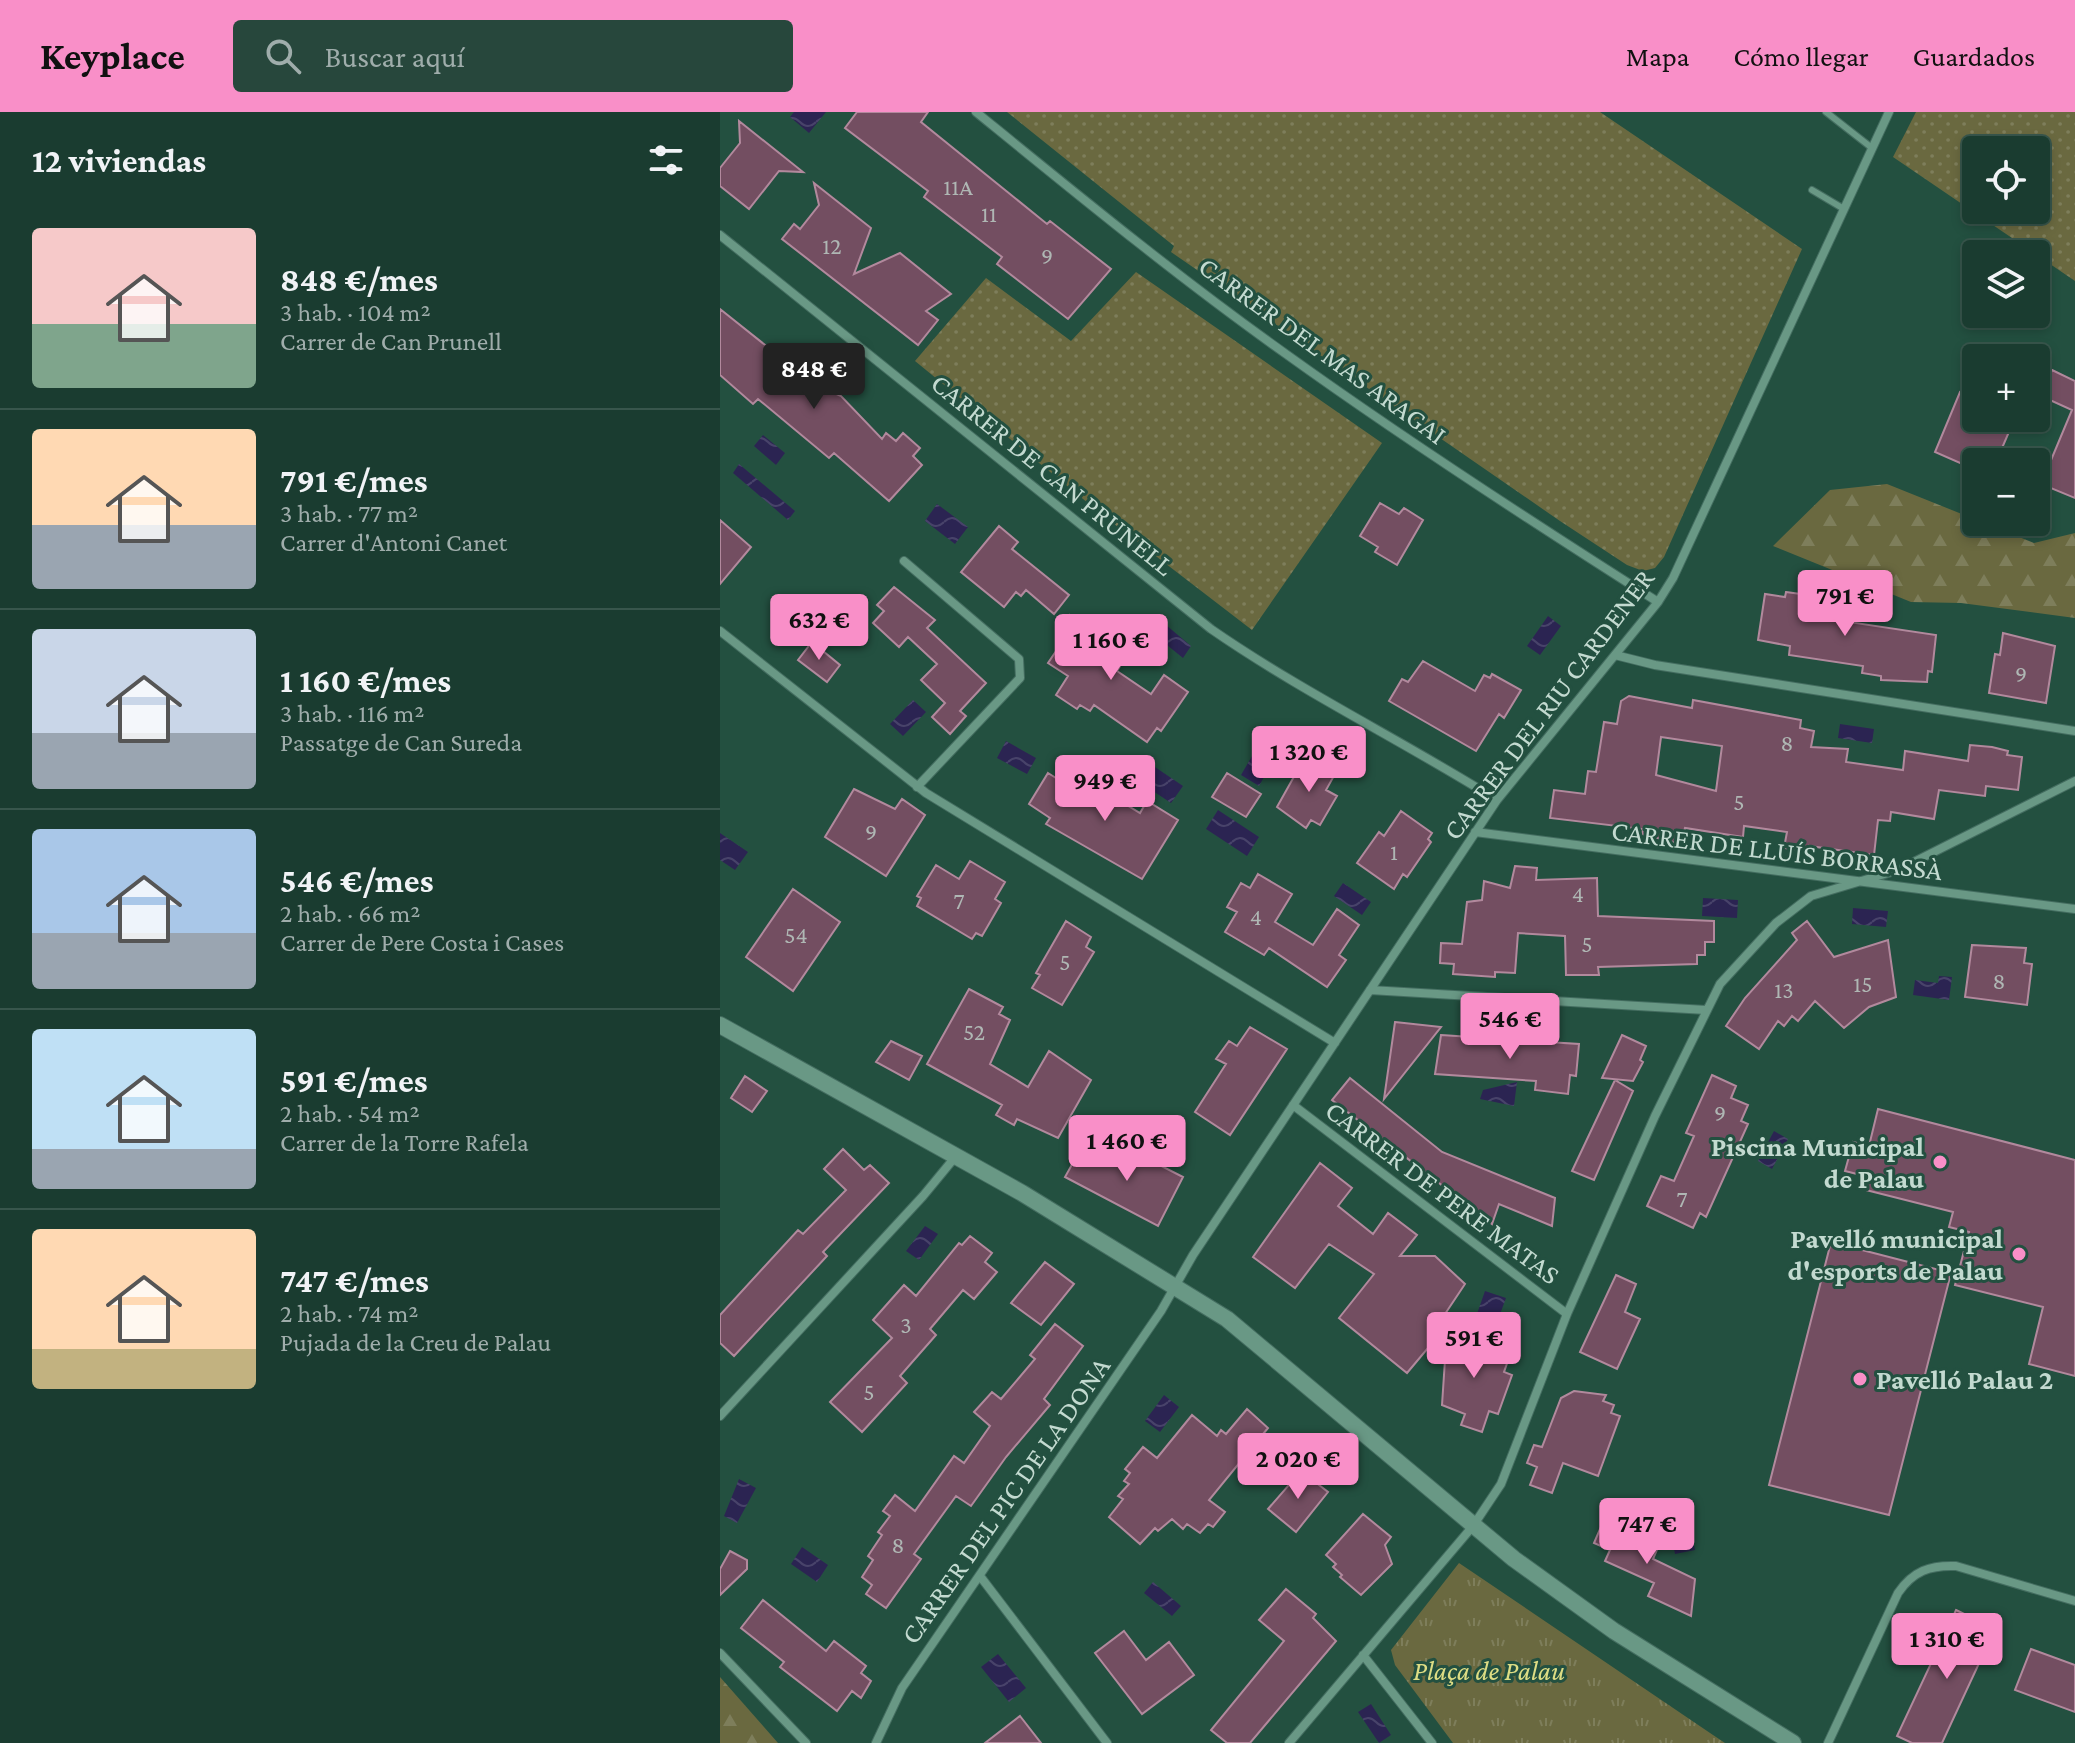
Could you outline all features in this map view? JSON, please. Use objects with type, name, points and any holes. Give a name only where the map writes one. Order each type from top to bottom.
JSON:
[{"type":"street","name":"CARRER DEL MAS ARAGAI","points":[[976,112],[1191,284],[1286,355],[1443,463],[1658,602]]},
{"type":"street","name":"CARRER DEL RIU CARDENER","points":[[1176,1286],[1497,800],[1658,602],[1673,578],[1889,112]]},
{"type":"street","name":"CARRER DE CAN PRUNELL","points":[[720,235],[1211,629],[1248,654],[1416,749],[1497,800]]},
{"type":"street","points":[[904,561],[1019,659],[1020,668],[1020,678],[917,787]]},
{"type":"street","points":[[720,631],[917,787],[1335,1043]]},
{"type":"street","points":[[1615,655],[1671,668],[2075,731]]},
{"type":"street","points":[[1289,1743],[1473,1526],[1501,1484],[1567,1314],[1720,984],[1776,923],[1811,896],[1898,870],[2075,781]]},
{"type":"street","name":"CARRER DE LLUÍS BORRASSÀ","points":[[1475,832],[2075,909]]},
{"type":"street","points":[[1370,990],[1706,1010]]},
{"type":"street","points":[[720,1025],[956,1156],[1227,1319],[1473,1526],[1614,1631],[1793,1743]]},
{"type":"street","name":"CARRER DE PERE MATAS","points":[[1293,1105],[1567,1314]]},
{"type":"street","points":[[720,1416],[904,1217],[956,1156]]},
{"type":"street","name":"CARRER DEL PIC DE LA DONA","points":[[876,1743],[902,1688],[1176,1286]]},
{"type":"street","points":[[1828,1743],[1898,1593],[1917,1573],[1940,1565],[1956,1566],[2075,1601]]},
{"type":"street","points":[[980,1576],[1107,1743]]},
{"type":"street","points":[[720,1653],[806,1743]]},
{"type":"street","points":[[1363,1655],[1432,1743]]},
{"type":"lane","points":[[1826,112],[1872,148]]},
{"type":"lane","points":[[1812,190],[1844,209]]},
{"type":"green space","points":[[1007,112],[1600,112],[1802,249],[1664,557],[1655,568],[1643,571],[1627,565],[1560,521],[1171,252],[1174,246]]},
{"type":"green space","points":[[1916,112],[2075,112],[2075,281],[2050,264],[2050,240],[2015,240],[1991,224],[2050,224],[2050,136],[1962,136],[1962,204],[1893,157]]},
{"type":"green space","points":[[1136,272],[1382,443],[1252,630],[1105,517],[915,361],[986,278],[1071,341]]},
{"type":"green space","points":[[1887,484],[1962,514],[1962,536],[2017,536],[2034,543],[2075,533],[2075,618],[1961,603],[1911,602],[1773,546],[1830,490]]},
{"type":"green space","name":"Plaça de Palau","points":[[1459,1563],[1725,1743],[1453,1743],[1395,1665],[1391,1650]]},
{"type":"green space","points":[[720,1677],[778,1743],[720,1743]]},
{"type":"water","points":[[794,112],[826,112],[809,133],[790,117]]},
{"type":"water","points":[[763,435],[785,453],[776,465],[754,446]]},
{"type":"water","points":[[739,464],[795,511],[788,520],[733,473]]},
{"type":"water","points":[[937,504],[968,527],[955,544],[925,521]]},
{"type":"water","points":[[1548,616],[1561,626],[1540,655],[1527,646]]},
{"type":"water","points":[[1166,625],[1191,646],[1183,658],[1157,637]]},
{"type":"water","points":[[913,700],[926,712],[903,736],[890,724]]},
{"type":"water","points":[[1840,724],[1874,729],[1872,743],[1838,738]]},
{"type":"water","points":[[1006,741],[1036,758],[1027,774],[997,758]]},
{"type":"water","points":[[1259,744],[1277,754],[1259,786],[1241,775]]},
{"type":"water","points":[[1152,765],[1183,786],[1171,803],[1141,783]]},
{"type":"water","points":[[1218,810],[1259,837],[1247,856],[1206,829]]},
{"type":"water","points":[[720,833],[748,852],[735,870],[720,860]]},
{"type":"water","points":[[1343,883],[1371,902],[1362,915],[1334,896]]},
{"type":"water","points":[[1703,898],[1738,900],[1737,918],[1702,916]]},
{"type":"water","points":[[1853,908],[1888,911],[1886,927],[1852,924]]},
{"type":"water","points":[[1939,976],[1952,977],[1949,1000],[1913,995],[1915,980],[1938,983]]},
{"type":"water","points":[[1517,1082],[1514,1106],[1480,1099],[1483,1090]]},
{"type":"water","points":[[1774,1131],[1788,1139],[1772,1169],[1758,1161]]},
{"type":"water","points":[[925,1226],[938,1234],[919,1260],[906,1251]]},
{"type":"water","points":[[1485,1291],[1506,1298],[1492,1336],[1472,1328]]},
{"type":"water","points":[[1164,1395],[1179,1407],[1160,1432],[1145,1421]]},
{"type":"water","points":[[739,1479],[756,1488],[737,1523],[724,1516]]},
{"type":"water","points":[[1687,1513],[1695,1550],[1675,1554],[1668,1517]]},
{"type":"water","points":[[802,1547],[828,1565],[817,1582],[791,1564]]},
{"type":"water","points":[[1153,1582],[1181,1606],[1172,1616],[1144,1593]]},
{"type":"water","points":[[998,1654],[1026,1688],[1009,1702],[981,1667]]},
{"type":"water","points":[[1371,1704],[1391,1735],[1379,1743],[1358,1712]]},
{"type":"building","points":[[857,112],[928,112],[921,122],[1047,224],[1050,221],[1111,269],[1068,319],[997,264],[1002,257],[924,197],[928,191],[845,128]]},
{"type":"building","points":[[739,121],[803,172],[779,171],[749,209],[720,186],[720,168],[740,143]]},
{"type":"building","points":[[814,183],[871,228],[854,274],[900,253],[951,294],[926,311],[938,320],[918,345],[782,239],[794,224],[800,229],[819,205]]},
{"type":"building","points":[[720,309],[814,384],[841,396],[882,439],[886,433],[896,441],[903,433],[920,448],[913,456],[922,465],[889,501],[834,453],[829,458],[758,399],[753,404],[720,375]]},
{"type":"building","points":[[2052,370],[2075,381],[2075,498],[2050,488],[2050,463],[2072,410],[2050,400]]},
{"type":"building","points":[[1960,392],[1962,432],[2009,432],[2002,448],[1962,448],[1962,464],[1935,452]]},
{"type":"building","points":[[1380,503],[1399,514],[1404,508],[1423,520],[1397,565],[1375,552],[1378,547],[1360,536]]},
{"type":"building","points":[[720,520],[751,547],[720,584]]},
{"type":"building","points":[[999,526],[1018,542],[1012,549],[1069,595],[1054,614],[1026,590],[1021,596],[1016,592],[1004,607],[961,572]]},
{"type":"building","points":[[894,587],[935,620],[927,628],[986,683],[960,711],[966,716],[950,734],[932,717],[945,703],[921,680],[937,664],[908,637],[899,647],[873,623],[884,611],[877,605]]},
{"type":"building","points":[[1786,592],[1845,600],[1842,621],[1936,635],[1932,672],[1928,671],[1927,682],[1881,680],[1881,676],[1862,673],[1863,666],[1789,655],[1790,646],[1758,640],[1765,594],[1785,597]]},
{"type":"building","points":[[1070,615],[1106,639],[1109,635],[1130,650],[1117,671],[1151,694],[1164,675],[1188,692],[1161,731],[1157,728],[1147,742],[1094,705],[1090,711],[1080,705],[1077,709],[1056,695],[1068,676],[1048,663],[1067,635],[1060,631]]},
{"type":"building","points":[[2003,633],[2055,646],[2046,703],[1989,693],[1995,654],[2000,655]]},
{"type":"building","points":[[812,642],[840,665],[827,682],[798,660]]},
{"type":"building","points":[[1423,661],[1475,691],[1484,675],[1490,678],[1492,674],[1521,690],[1504,718],[1499,714],[1476,751],[1389,701],[1402,679],[1408,682]]},
{"type":"building","points":[[1629,696],[1692,708],[1693,700],[1801,720],[1800,728],[1814,731],[1811,747],[1848,749],[1846,762],[1903,770],[1905,751],[1968,761],[1970,745],[1992,747],[2008,751],[2007,755],[2022,757],[2018,790],[1986,786],[1985,796],[1939,790],[1934,819],[1891,812],[1890,821],[1878,820],[1874,855],[1809,846],[1809,851],[1784,848],[1787,832],[1744,826],[1743,837],[1685,828],[1681,844],[1642,834],[1643,829],[1550,818],[1554,790],[1585,794],[1588,771],[1596,772],[1604,722],[1617,724],[1621,701]],"holes":[[[1661,737],[1722,746],[1716,791],[1656,775]]]},
{"type":"building","points":[[1305,757],[1335,774],[1326,790],[1337,796],[1320,825],[1311,820],[1306,828],[1277,807]]},
{"type":"building","points":[[1048,773],[1077,791],[1084,779],[1140,813],[1147,801],[1178,820],[1142,879],[1046,824],[1050,818],[1029,804]]},
{"type":"building","points":[[1227,773],[1261,794],[1246,817],[1212,797]]},
{"type":"building","points":[[854,789],[895,809],[902,799],[925,815],[886,876],[825,837]]},
{"type":"building","points":[[1401,811],[1432,833],[1428,839],[1431,842],[1407,877],[1403,874],[1394,889],[1357,863],[1379,832],[1384,836]]},
{"type":"building","points":[[970,861],[1005,882],[995,899],[1001,903],[982,936],[976,933],[972,939],[917,906],[921,898],[917,896],[936,865],[959,879]]},
{"type":"building","points":[[1515,866],[1537,868],[1536,880],[1597,878],[1598,916],[1714,921],[1714,942],[1705,942],[1705,955],[1697,955],[1697,964],[1598,967],[1599,975],[1566,975],[1565,936],[1518,933],[1515,973],[1495,972],[1495,977],[1453,974],[1454,964],[1440,963],[1441,943],[1462,944],[1467,902],[1482,900],[1484,881],[1510,888]]},
{"type":"building","points":[[1258,874],[1292,894],[1275,922],[1313,945],[1337,909],[1359,925],[1339,955],[1346,960],[1327,987],[1269,948],[1264,955],[1225,932],[1237,912],[1227,907],[1241,883],[1250,888]]},
{"type":"building","points":[[793,889],[840,922],[793,991],[746,957]]},
{"type":"building","points":[[1066,921],[1091,937],[1086,947],[1094,952],[1062,1005],[1032,988],[1040,975],[1036,973]]},
{"type":"building","points":[[1807,921],[1834,957],[1888,940],[1896,997],[1869,1007],[1844,1028],[1815,1001],[1798,1021],[1792,1016],[1784,1026],[1778,1021],[1759,1049],[1726,1026],[1745,998],[1797,940],[1792,933]]},
{"type":"building","points":[[1972,945],[2026,948],[2024,963],[2032,964],[2027,1005],[1965,997]]},
{"type":"building","points":[[969,989],[1003,1007],[999,1014],[1010,1020],[990,1064],[1028,1087],[1049,1051],[1091,1080],[1058,1138],[1017,1119],[1014,1125],[996,1115],[1002,1105],[927,1064]]},
{"type":"building","points":[[1395,1022],[1441,1027],[1384,1099]]},
{"type":"building","points":[[1250,1027],[1287,1049],[1230,1135],[1195,1112],[1226,1064],[1216,1059],[1229,1041],[1237,1046]]},
{"type":"building","points":[[1441,1035],[1579,1044],[1576,1076],[1570,1075],[1568,1094],[1535,1090],[1536,1081],[1435,1074]]},
{"type":"building","points":[[1622,1035],[1646,1046],[1640,1060],[1643,1062],[1633,1081],[1602,1078]]},
{"type":"building","points":[[891,1041],[922,1056],[909,1080],[876,1062]]},
{"type":"building","points":[[1712,1075],[1736,1086],[1731,1098],[1748,1105],[1741,1121],[1748,1124],[1706,1217],[1700,1213],[1693,1228],[1647,1206],[1661,1176],[1674,1181],[1694,1136],[1686,1133]]},
{"type":"building","points":[[745,1076],[767,1091],[752,1112],[731,1098]]},
{"type":"building","points":[[1350,1078],[1442,1152],[1555,1198],[1552,1226],[1499,1204],[1492,1224],[1332,1100]]},
{"type":"building","points":[[1615,1080],[1633,1091],[1594,1180],[1572,1171]]},
{"type":"building","name":"Pavelló municipal d'esports de Palau","points":[[1878,1109],[2075,1160],[2075,1376],[2029,1364],[2043,1307],[1955,1285],[1969,1232],[1949,1227],[1953,1212],[1858,1188],[1861,1175],[1845,1171],[1853,1142],[1869,1146]]},
{"type":"building","points":[[1084,1143],[1132,1169],[1140,1155],[1183,1177],[1158,1226],[1065,1177]]},
{"type":"building","points":[[843,1149],[864,1170],[870,1165],[889,1183],[823,1252],[827,1256],[734,1356],[720,1343],[720,1315],[798,1230],[803,1234],[846,1190],[824,1169]]},
{"type":"building","points":[[1320,1163],[1352,1188],[1338,1206],[1373,1234],[1388,1213],[1417,1235],[1400,1256],[1435,1256],[1465,1284],[1437,1326],[1444,1329],[1407,1373],[1339,1318],[1374,1274],[1329,1244],[1295,1288],[1253,1257]]},
{"type":"building","points":[[970,1236],[992,1253],[985,1262],[997,1272],[974,1299],[963,1290],[930,1329],[936,1335],[900,1376],[907,1383],[862,1432],[830,1402],[892,1338],[873,1320],[904,1285],[916,1296],[959,1243],[962,1245]]},
{"type":"building","name":"Pavelló Palau 2","points":[[1831,1242],[1951,1273],[1889,1515],[1769,1485]]},
{"type":"building","points":[[1045,1262],[1074,1284],[1041,1325],[1011,1303]]},
{"type":"building","points":[[1616,1275],[1636,1284],[1625,1312],[1640,1319],[1617,1369],[1580,1352]]},
{"type":"building","points":[[1055,1324],[1083,1346],[1044,1399],[1050,1405],[1006,1457],[971,1506],[956,1496],[914,1554],[921,1559],[886,1608],[866,1594],[872,1585],[862,1577],[873,1560],[868,1556],[882,1535],[878,1532],[890,1516],[883,1511],[895,1495],[915,1511],[954,1456],[964,1463],[990,1426],[974,1412],[992,1392],[1001,1399],[1035,1359],[1030,1355]]},
{"type":"building","points":[[1447,1330],[1510,1355],[1504,1372],[1512,1375],[1498,1414],[1489,1411],[1482,1432],[1461,1425],[1465,1414],[1442,1405]]},
{"type":"building","points":[[1574,1391],[1606,1395],[1603,1401],[1614,1405],[1611,1413],[1620,1416],[1598,1476],[1563,1463],[1552,1493],[1530,1485],[1537,1467],[1527,1463],[1534,1445],[1542,1447],[1561,1398]]},
{"type":"building","points":[[1247,1409],[1268,1428],[1209,1500],[1225,1512],[1213,1527],[1208,1524],[1200,1533],[1187,1524],[1183,1529],[1172,1519],[1158,1531],[1155,1528],[1140,1544],[1109,1517],[1123,1499],[1118,1496],[1129,1484],[1124,1481],[1130,1473],[1125,1469],[1143,1447],[1157,1458],[1192,1415],[1217,1436],[1221,1430],[1226,1434]]},
{"type":"building","points":[[1301,1471],[1328,1492],[1296,1532],[1268,1509]]},
{"type":"building","points":[[1363,1514],[1391,1537],[1385,1545],[1392,1564],[1361,1595],[1340,1577],[1342,1575],[1333,1567],[1336,1564],[1326,1555]]},
{"type":"building","points":[[1604,1520],[1659,1545],[1653,1559],[1695,1579],[1691,1616],[1648,1596],[1654,1583],[1605,1561],[1610,1550],[1594,1543]]},
{"type":"building","points":[[730,1551],[747,1560],[747,1569],[720,1595],[720,1569]]},
{"type":"building","points":[[1286,1589],[1316,1614],[1313,1618],[1336,1641],[1250,1743],[1227,1743],[1211,1730],[1284,1641],[1259,1620]]},
{"type":"building","points":[[763,1600],[826,1651],[834,1641],[866,1666],[861,1673],[871,1681],[861,1698],[852,1691],[837,1711],[780,1667],[784,1662],[741,1628]]},
{"type":"building","points":[[1956,1610],[1995,1629],[1942,1743],[1912,1743],[1897,1736]]},
{"type":"building","points":[[1124,1631],[1146,1660],[1169,1642],[1194,1675],[1142,1714],[1095,1653]]},
{"type":"building","points":[[2031,1649],[2075,1665],[2075,1712],[2015,1690]]},
{"type":"building","points":[[1020,1716],[1041,1743],[985,1743]]},
{"type":"place","name":"Piscina Municipal de Palau","points":[[1940,1162]]},
{"type":"place","name":"Pavelló municipal d'esports de Palau","points":[[2019,1254]]},
{"type":"place","name":"Pavelló Palau 2","points":[[1860,1379]]}]
